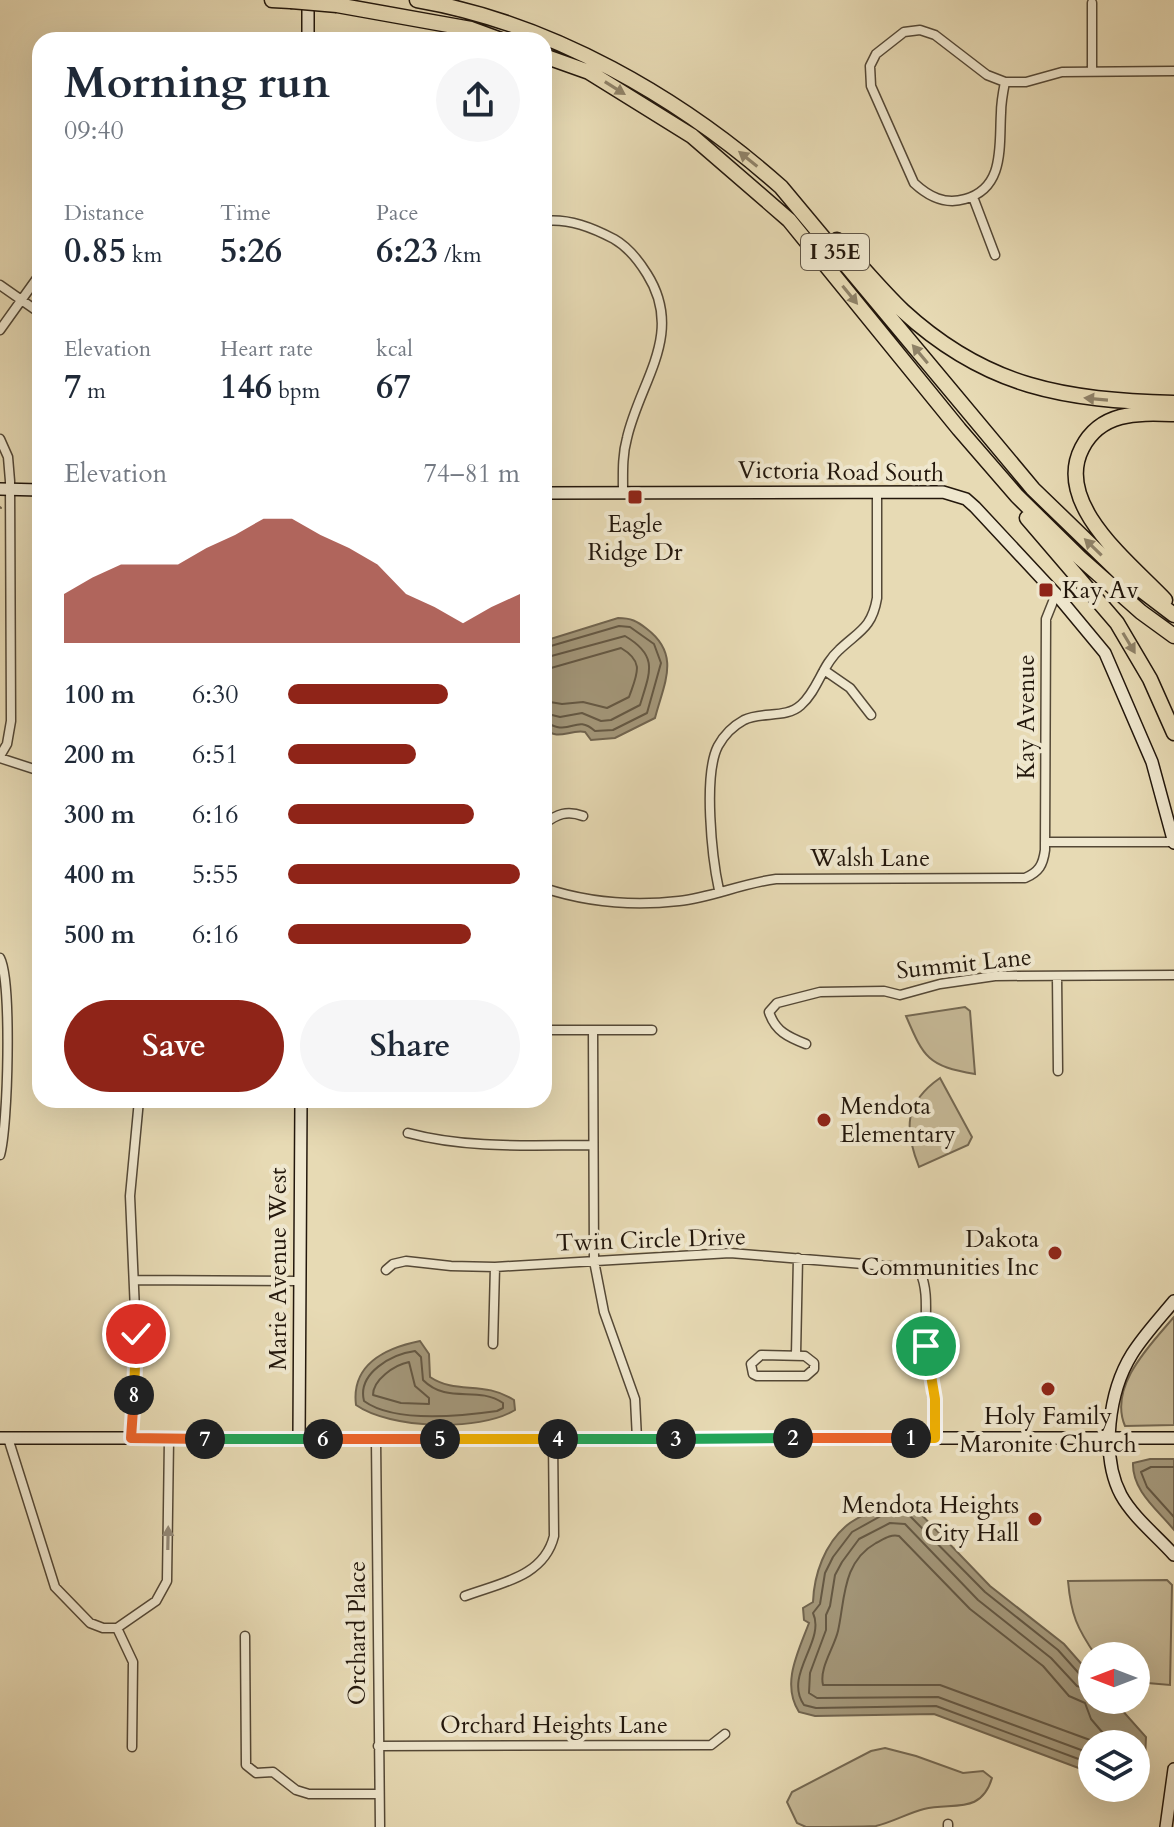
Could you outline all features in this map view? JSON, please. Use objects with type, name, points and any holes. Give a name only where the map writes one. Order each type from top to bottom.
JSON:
[{"type":"highway","points":[[272,0],[337,5],[479,32]]},
{"type":"highway","name":"I 35E","points":[[417,0],[470,13],[526,32]]},
{"type":"highway","name":"I 35E","points":[[552,41],[660,95],[704,124],[781,187],[1033,489],[1124,577],[1174,615]]},
{"type":"highway","name":"I 35E","points":[[552,59],[589,72],[692,136],[789,220],[1017,496],[1080,558],[1174,636]]},
{"type":"highway","points":[[781,187],[815,216],[903,311],[960,354],[996,373],[1041,389],[1088,399],[1174,403]]},
{"type":"highway","points":[[1174,414],[1130,413],[1098,427],[1086,440],[1074,473],[1081,500],[1100,533],[1174,608]]},
{"type":"highway","points":[[959,429],[998,484],[1117,623],[1150,679],[1174,733]]},
{"type":"street","points":[[308,0],[308,32]]},
{"type":"street","points":[[1092,3],[1092,71]]},
{"type":"street","points":[[1005,82],[999,167],[989,185],[973,197],[957,202],[941,201],[926,194],[914,183],[871,86],[870,66],[876,54],[904,32],[920,30],[935,35],[987,75],[1005,82],[1026,82],[1062,72],[1174,71]]},
{"type":"street","points":[[973,197],[995,255]]},
{"type":"street","points":[[552,222],[587,225],[618,241],[637,258],[659,301],[663,326],[657,361],[627,436],[623,458],[623,493]]},
{"type":"street","points":[[0,285],[32,307]]},
{"type":"street","points":[[0,330],[32,286]]},
{"type":"street","points":[[0,439],[8,457],[5,489],[11,721],[7,744],[0,757],[32,768]]},
{"type":"street","points":[[5,489],[32,490]]},
{"type":"street","points":[[719,890],[712,857],[712,769],[717,747],[728,731],[744,720],[761,715],[784,714],[799,707],[809,697],[836,651],[864,630],[875,611],[877,598],[877,492]]},
{"type":"street","name":"Victoria Road South","points":[[552,493],[943,492],[966,499],[1056,594],[1105,653],[1152,762],[1174,843]]},
{"type":"street","name":"Kay Avenue","points":[[1045,842],[1046,619],[1056,594]]},
{"type":"street","points":[[0,643],[10,646]]},
{"type":"street","points":[[824,670],[850,688],[871,715]]},
{"type":"street","points":[[552,818],[574,813],[583,816]]},
{"type":"street","points":[[1045,842],[1174,843]]},
{"type":"street","name":"Walsh Lane","points":[[552,890],[592,901],[680,901],[776,879],[1025,878],[1040,869],[1045,842]]},
{"type":"street","points":[[0,958],[6,986],[6,1123],[0,1155]]},
{"type":"street","name":"Summit Lane","points":[[806,1044],[787,1036],[773,1024],[769,1012],[777,1003],[820,992],[884,991],[900,995],[940,984],[995,976],[1174,975]]},
{"type":"street","points":[[1057,976],[1058,1071]]},
{"type":"street","points":[[552,1030],[652,1030]]},
{"type":"street","points":[[593,1030],[594,1261],[604,1312],[635,1399],[637,1439]]},
{"type":"street","points":[[131,1438],[136,1334],[130,1196],[138,1108]]},
{"type":"street","name":"Marie Avenue West","points":[[299,1439],[301,1108]]},
{"type":"street","points":[[408,1133],[435,1141],[469,1145],[592,1145]]},
{"type":"street","name":"Twin Circle Drive","points":[[386,1270],[393,1264],[406,1261],[495,1267],[730,1253],[912,1268],[920,1272],[925,1287],[926,1346],[935,1399],[935,1438]]},
{"type":"street","points":[[796,1355],[798,1258]]},
{"type":"street","points":[[493,1344],[495,1267]]},
{"type":"street","points":[[134,1280],[300,1281]]},
{"type":"street","points":[[1174,1301],[1133,1353],[1122,1375],[1115,1397],[1111,1438],[1111,1465],[1119,1492],[1174,1555]]},
{"type":"street","points":[[761,1355],[796,1355],[805,1356],[814,1363],[811,1373],[806,1376],[757,1376],[751,1370],[755,1358],[761,1355]]},
{"type":"street","points":[[169,1439],[167,1581],[156,1601],[117,1628],[103,1628],[90,1623],[55,1587],[4,1438],[1174,1438]]},
{"type":"street","name":"Orchard Place","points":[[376,1439],[380,1827]]},
{"type":"street","points":[[465,1596],[528,1573],[540,1564],[549,1551],[554,1536],[553,1439]]},
{"type":"street","points":[[117,1628],[133,1662],[132,1747]]},
{"type":"street","points":[[245,1636],[246,1765],[256,1773],[273,1772],[296,1790],[309,1794],[379,1794]]},
{"type":"street","name":"Orchard Heights Lane","points":[[378,1746],[711,1745],[725,1734]]},
{"type":"street","points":[[1166,1827],[1174,1769]]},
{"type":"shaded area","points":[[965,1007],[970,1011],[975,1074],[947,1067],[930,1058],[923,1051],[906,1016]]},
{"type":"shaded area","points":[[940,1078],[972,1137],[968,1145],[919,1167],[911,1141],[910,1118],[919,1097]]},
{"type":"shaded area","points":[[1174,1317],[1174,1425],[1125,1426],[1121,1411],[1127,1381],[1144,1353]]},
{"type":"shaded area","points":[[1167,1580],[1172,1585],[1170,1685],[1150,1683],[1150,1642],[1087,1642],[1076,1621],[1068,1581]]},
{"type":"shaded area","points":[[885,1748],[963,1773],[983,1771],[992,1778],[987,1790],[973,1802],[924,1809],[876,1826],[806,1827],[797,1823],[787,1802],[792,1792],[871,1751]]},
{"type":"water","points":[[618,618],[630,619],[647,629],[664,649],[667,659],[665,681],[655,718],[615,738],[591,740],[585,732],[552,733],[552,639]]},
{"type":"water","points":[[420,1341],[429,1354],[430,1377],[450,1385],[503,1394],[514,1400],[515,1410],[480,1422],[435,1425],[390,1419],[356,1405],[359,1379],[373,1361],[395,1348]]},
{"type":"water","points":[[1174,1459],[1174,1530],[1147,1500],[1137,1482],[1133,1463]]},
{"type":"water","points":[[886,1504],[913,1506],[990,1586],[1064,1644],[1078,1660],[1078,1714],[1125,1714],[1140,1730],[1078,1730],[1078,1768],[934,1714],[815,1716],[799,1712],[791,1690],[791,1679],[809,1623],[804,1620],[803,1608],[813,1602],[822,1560],[832,1542],[860,1516]]},
{"type":"place","name":"Eagle Ridge Dr","points":[[635,497]]},
{"type":"place","name":"Kay Av","points":[[1046,590]]},
{"type":"place","name":"Mendota Elementary","points":[[824,1120]]},
{"type":"place","name":"Dakota Communities Inc","points":[[1055,1253]]},
{"type":"place","name":"Holy Family Maronite Church","points":[[1048,1389]]},
{"type":"place","name":"Mendota Heights City Hall","points":[[1035,1519]]},
{"type":"route","points":[[136,1334],[131,1438],[935,1438],[935,1399],[926,1346]]}]
